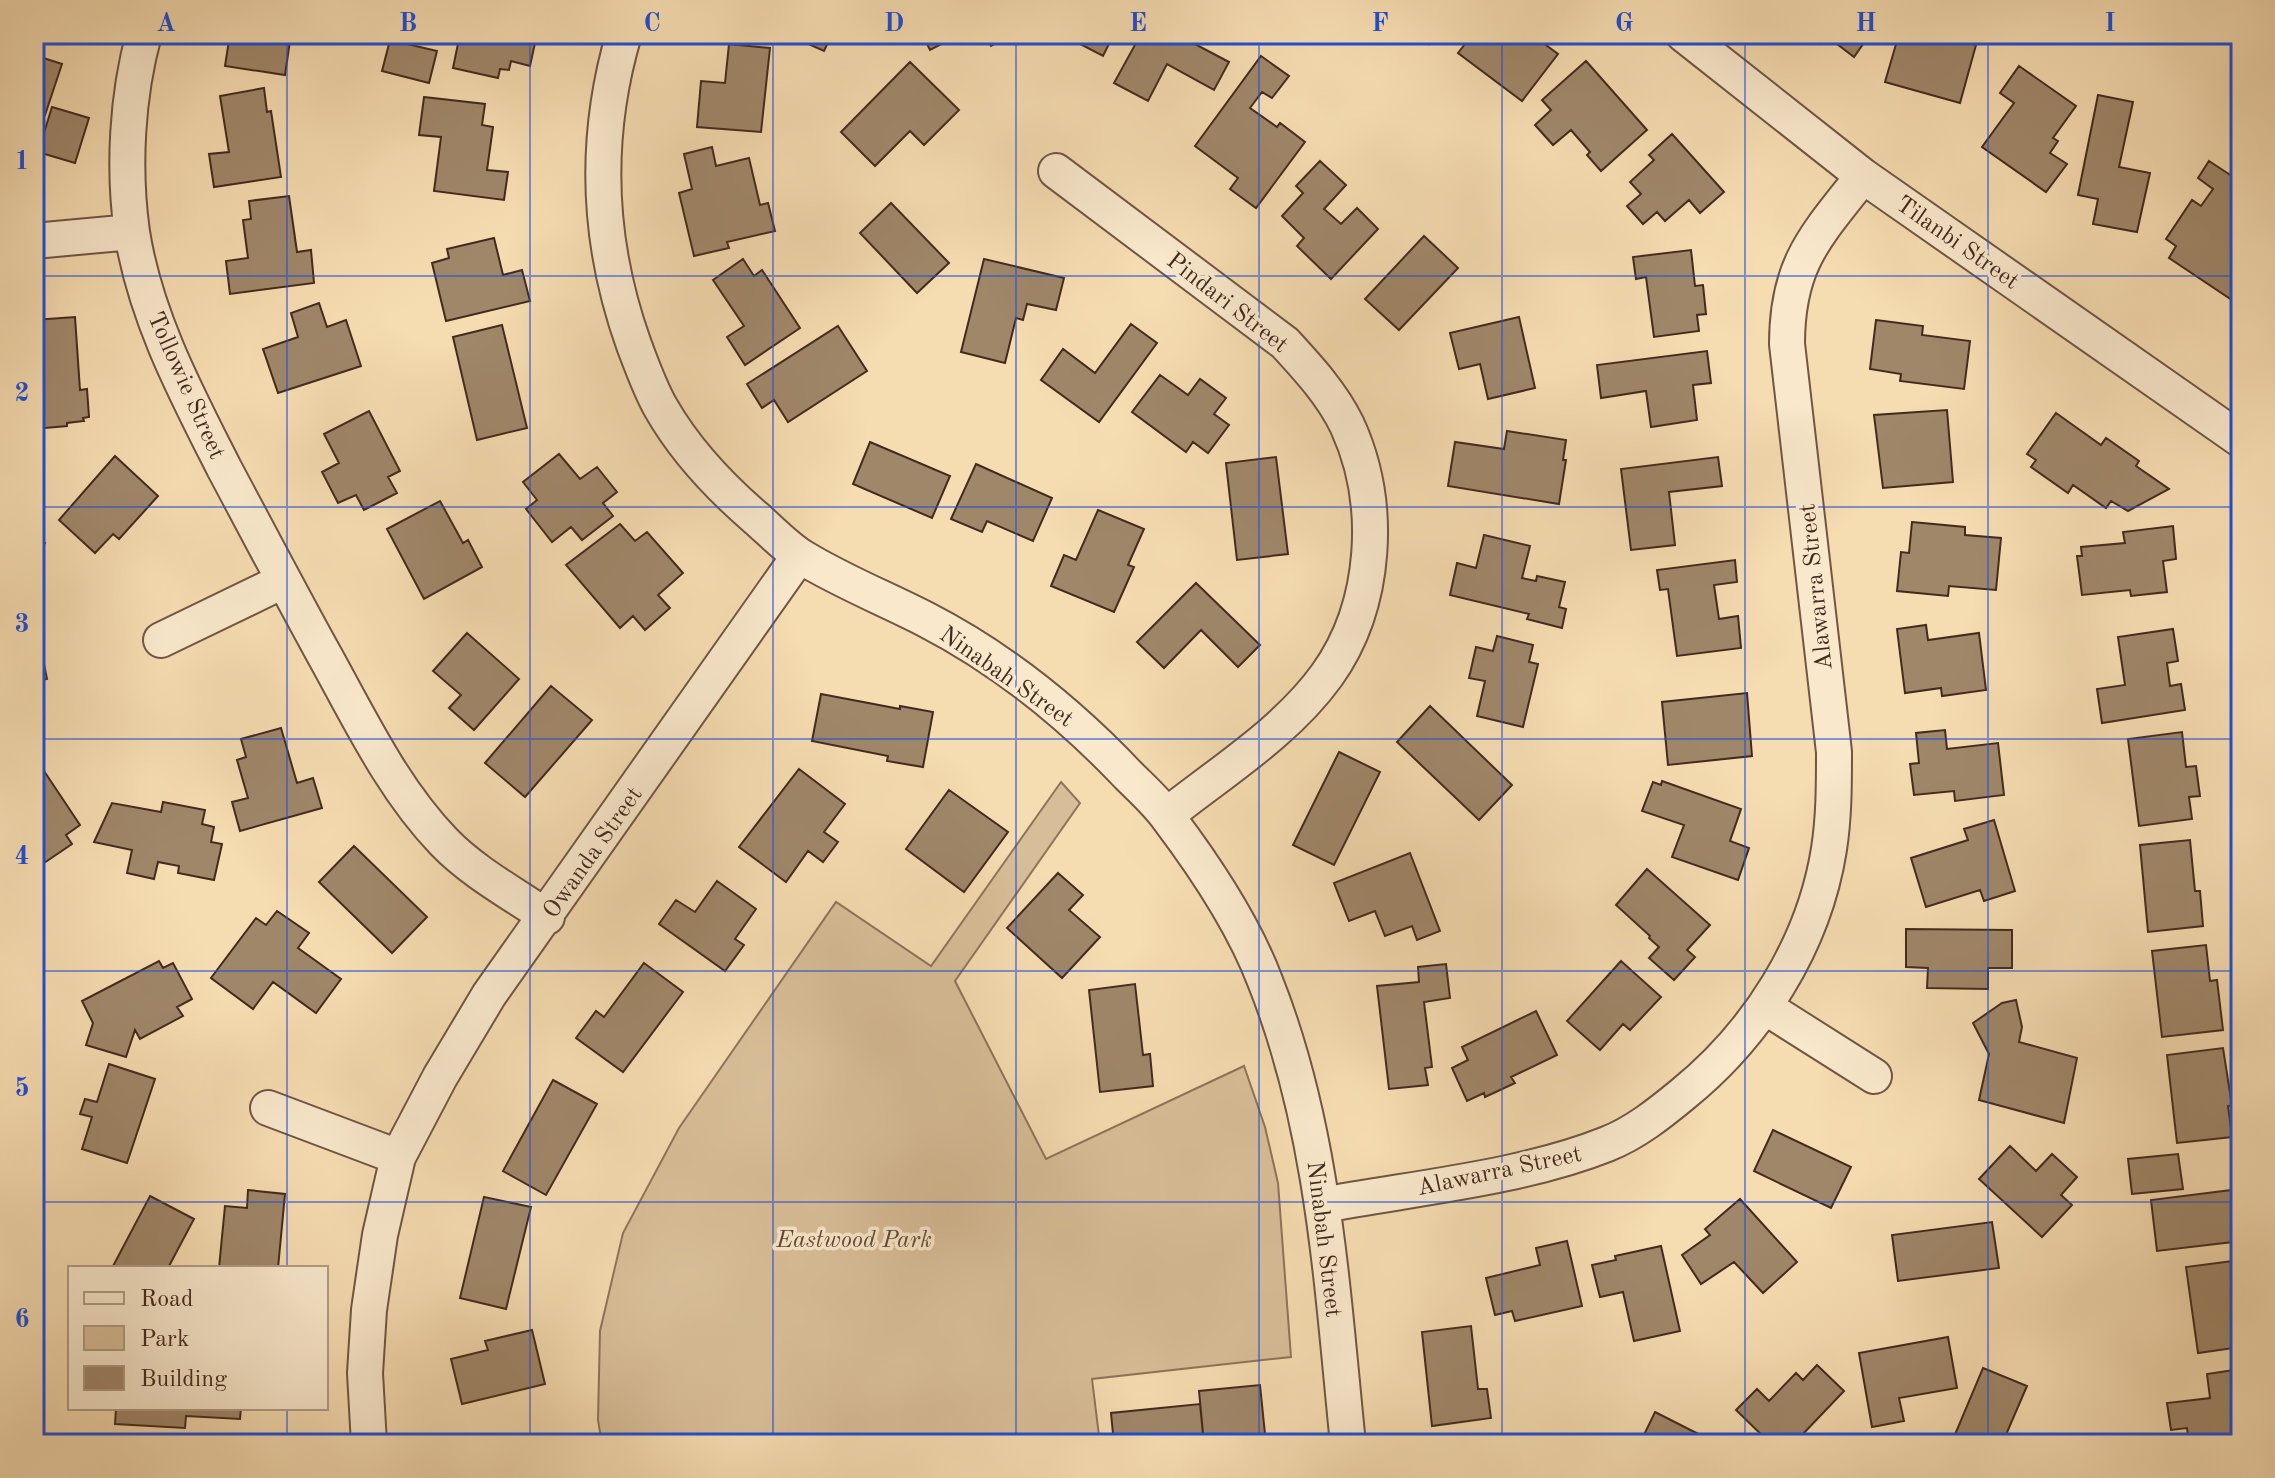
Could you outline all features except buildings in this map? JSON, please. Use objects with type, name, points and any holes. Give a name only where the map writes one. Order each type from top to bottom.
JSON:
[{"type":"street","name":"Tollowie Street","points":[[144,34],[130,126],[132,232],[147,291],[188,398],[283,581],[387,768],[417,812],[446,844],[475,868],[547,917]]},
{"type":"street","name":"Ninabah Street","points":[[624,34],[612,75],[604,138],[603,199],[608,255],[621,308],[661,408],[696,458],[739,503],[799,556],[928,620],[1038,692],[1099,744],[1167,815],[1220,893],[1265,979],[1313,1140],[1323,1205],[1348,1444]]},
{"type":"street","name":"Tilanbi Street","points":[[1683,34],[1863,176],[2241,440]]},
{"type":"street","name":"Pindari Street","points":[[1056,171],[1285,343],[1317,378],[1346,423],[1362,463],[1369,549],[1364,592],[1351,629],[1328,674],[1301,706],[1167,815]]},
{"type":"street","name":"Alawarra Street","points":[[1323,1205],[1564,1160],[1612,1143],[1652,1119],[1728,1053],[1765,1007],[1798,949],[1818,895],[1829,850],[1834,800],[1834,752],[1787,344],[1787,309],[1795,277],[1813,238],[1863,176]]},
{"type":"street","points":[[34,241],[132,232]]},
{"type":"street","name":"Owanda Street","points":[[369,1444],[365,1373],[369,1310],[380,1235],[398,1157],[433,1089],[489,995],[799,556]]},
{"type":"street","points":[[161,640],[283,581]]},
{"type":"street","points":[[1765,1007],[1874,1076]]},
{"type":"street","points":[[268,1108],[398,1157]]},
{"type":"green space","name":"Eastwood Park","points":[[1061,782],[1080,803],[955,981],[1046,1159],[1244,1066],[1265,1127],[1278,1183],[1291,1357],[1092,1379],[1100,1444],[602,1444],[598,1420],[600,1331],[623,1233],[679,1128],[836,902],[931,966]]}]
